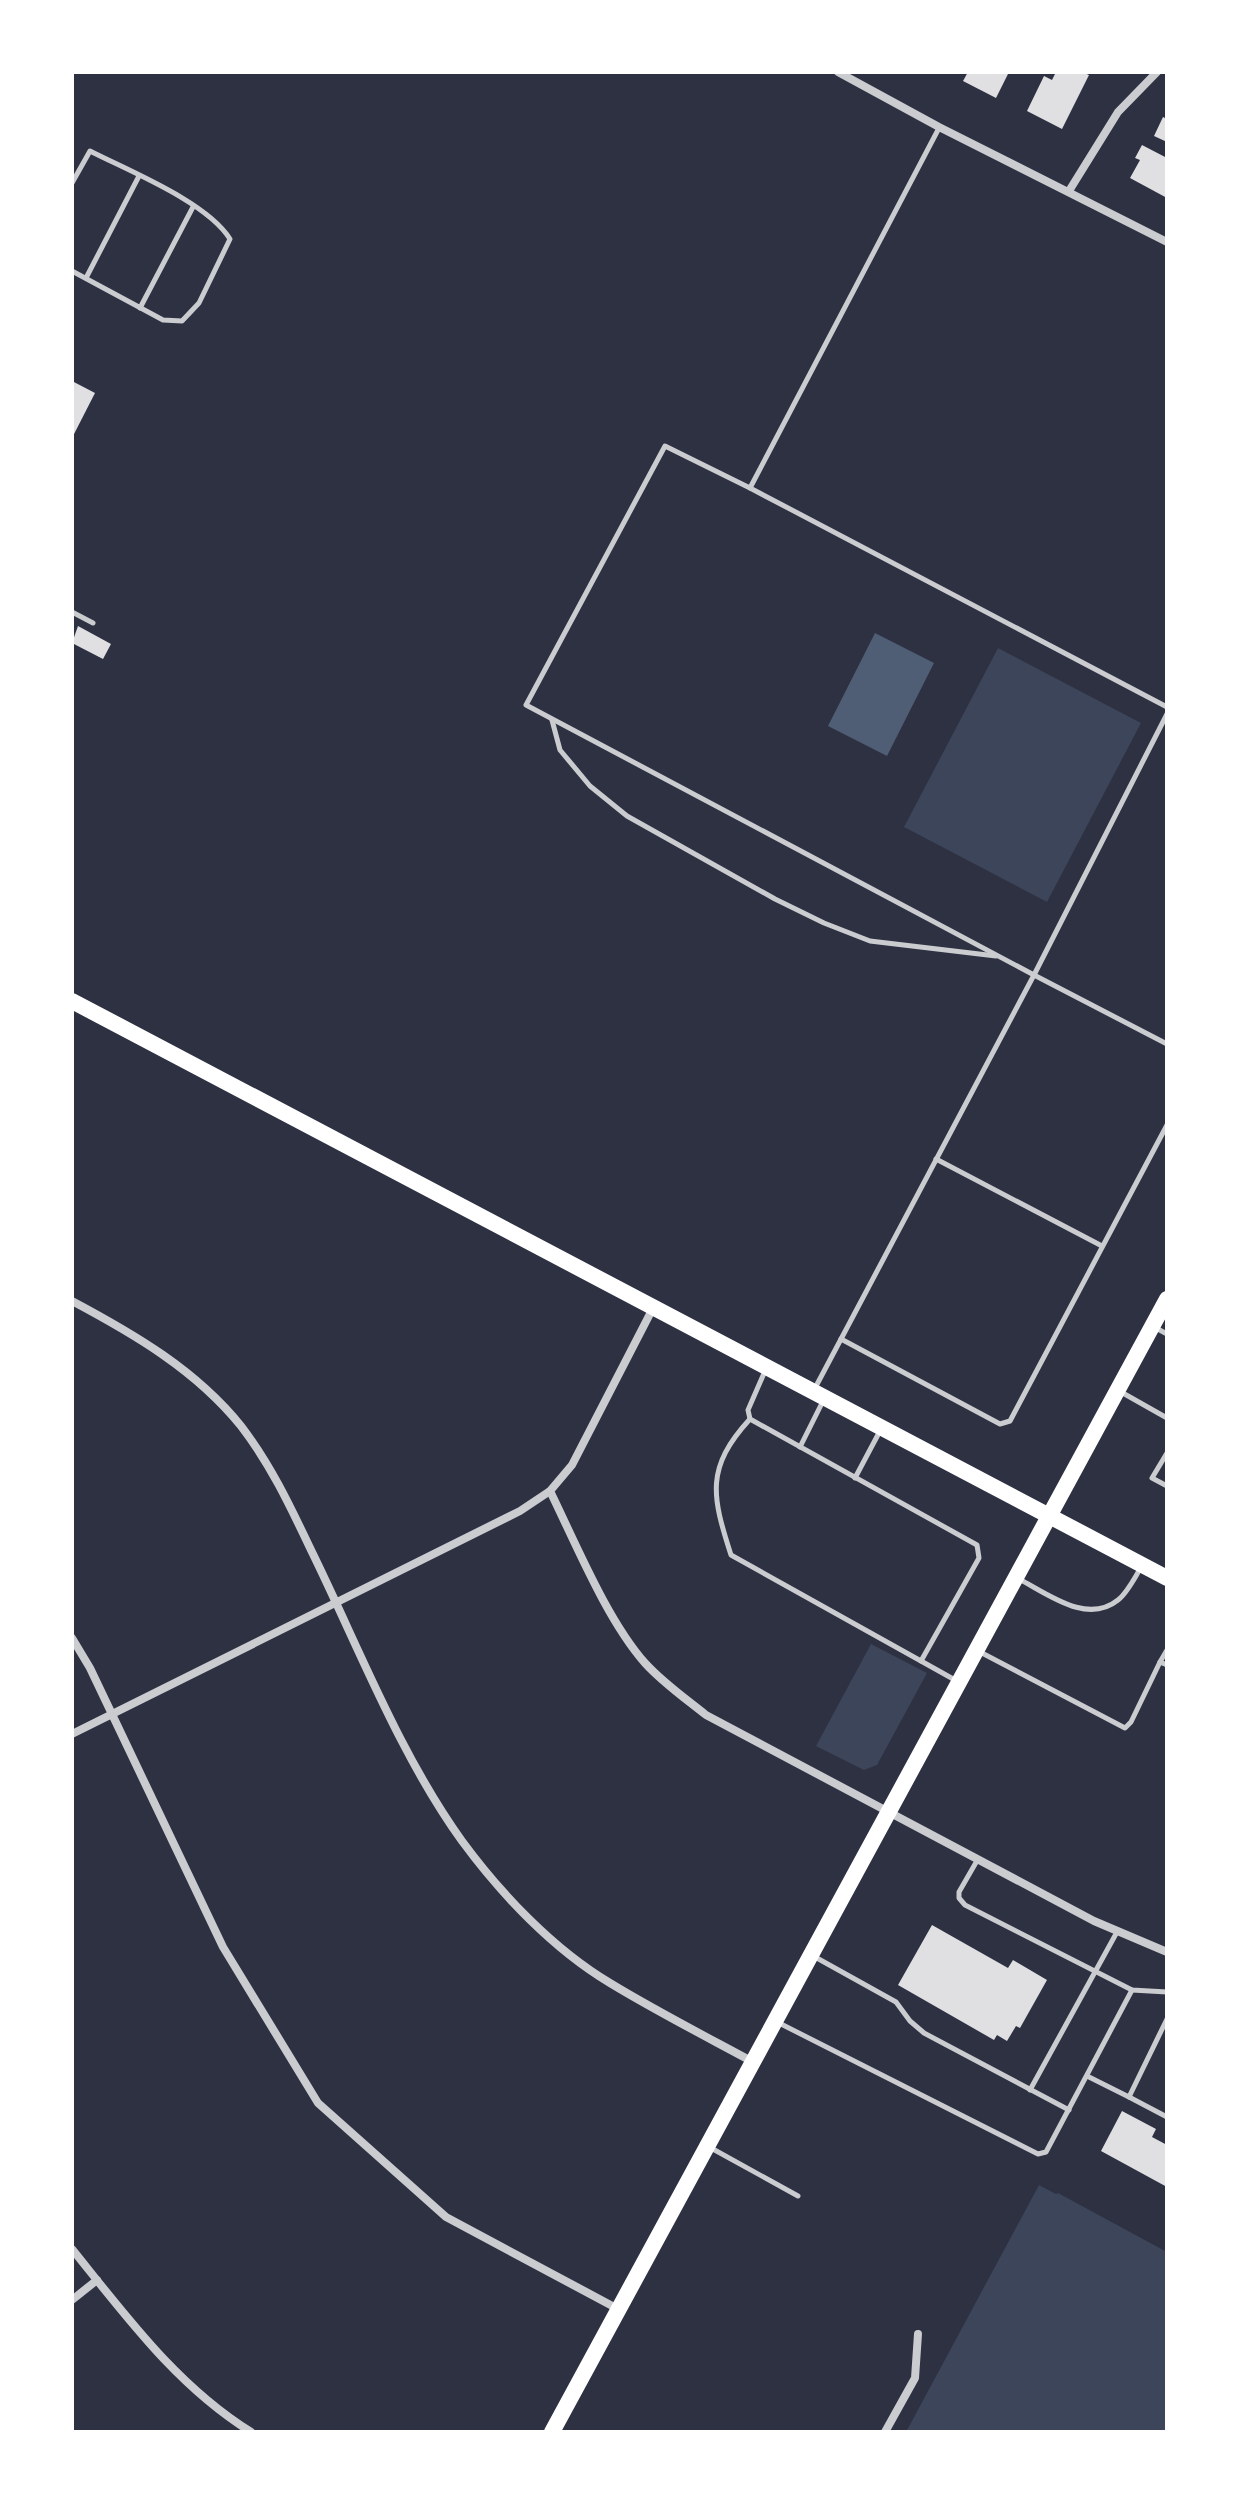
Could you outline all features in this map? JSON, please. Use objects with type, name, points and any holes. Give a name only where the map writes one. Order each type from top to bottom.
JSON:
[{"type":"main road","points":[[72,1001],[1167,1578]]},
{"type":"main road","points":[[552,2432],[1048,1514],[1117,1390],[1160,1330],[1167,1299]]},
{"type":"street","points":[[838,72],[939,127],[1167,242]]},
{"type":"street","points":[[1069,191],[1118,112],[1157,72]]},
{"type":"street","points":[[72,1301],[163,1353],[240,1425],[274,1475],[424,1785],[464,1843],[510,1898],[556,1943],[607,1982],[753,2062]]},
{"type":"street","points":[[72,1734],[520,1511],[550,1491],[572,1465],[653,1306]]},
{"type":"street","points":[[550,1491],[618,1626],[644,1662],[706,1715],[1117,1932],[1167,1952]]},
{"type":"street","points":[[72,1638],[90,1668],[223,1947],[318,2103],[446,2217],[618,2309]]},
{"type":"street","points":[[72,2249],[159,2355],[200,2395],[251,2432]]},
{"type":"street","points":[[72,2300],[97,2280]]},
{"type":"street","points":[[885,2432],[915,2378],[918,2334]]},
{"type":"lane","points":[[750,488],[939,127]]},
{"type":"lane","points":[[72,183],[90,151],[193,207],[221,225],[230,239],[199,303],[182,321],[163,320],[72,271]]},
{"type":"lane","points":[[86,278],[139,176]]},
{"type":"lane","points":[[140,308],[193,207]]},
{"type":"lane","points":[[1167,707],[665,446],[526,705],[1167,1044]]},
{"type":"lane","points":[[72,612],[93,623]]},
{"type":"lane","points":[[800,1447],[841,1339],[1034,975],[1167,714]]},
{"type":"lane","points":[[552,719],[560,750],[590,786],[627,816],[775,899],[870,941],[998,956]]},
{"type":"lane","points":[[841,1339],[1000,1424],[1010,1421],[1167,1125]]},
{"type":"lane","points":[[936,1159],[1102,1246]]},
{"type":"lane","points":[[767,1366],[748,1410],[750,1419],[977,1545],[979,1558],[921,1661]]},
{"type":"lane","points":[[1117,1390],[1167,1418]]},
{"type":"lane","points":[[750,1419],[735,1436],[716,1474],[714,1493],[718,1517],[731,1555],[959,1682]]},
{"type":"lane","points":[[855,1478],[882,1426]]},
{"type":"lane","points":[[1167,1453],[1152,1478],[1167,1486]]},
{"type":"lane","points":[[1015,1577],[1063,1603],[1086,1611],[1120,1599],[1143,1565]]},
{"type":"lane","points":[[976,1649],[1125,1728],[1131,1722],[1167,1650]]},
{"type":"lane","points":[[1160,1662],[1167,1665]]},
{"type":"lane","points":[[978,1859],[959,1892],[959,1898],[965,1905],[1132,1990],[1167,1992]]},
{"type":"lane","points":[[1030,2090],[1117,1932]]},
{"type":"lane","points":[[810,1954],[896,2002],[924,2033],[1069,2110]]},
{"type":"lane","points":[[775,2021],[1038,2154],[1046,2152],[1132,1990]]},
{"type":"lane","points":[[1129,2097],[1167,2019]]},
{"type":"lane","points":[[1087,2076],[1167,2117]]},
{"type":"lane","points":[[707,2145],[798,2196]]},
{"type":"shaded area","points":[[875,633],[934,663],[887,756],[828,726]]},
{"type":"shaded area","points":[[998,648],[1141,723],[1047,902],[904,827]]},
{"type":"shaded area","points":[[871,1644],[927,1673],[877,1765],[864,1770],[816,1746]]},
{"type":"shaded area","points":[[1039,2185],[1167,2252],[1167,2432],[906,2432]]},
{"type":"building","points":[[968,72],[1009,72],[996,98],[963,81]]},
{"type":"building","points":[[1056,72],[1089,75],[1062,129],[1027,111],[1044,76],[1052,80]]},
{"type":"building","points":[[1163,117],[1167,119],[1167,142],[1154,136]]},
{"type":"building","points":[[1142,145],[1167,158],[1167,198],[1130,178],[1140,160],[1135,158]]},
{"type":"building","points":[[72,381],[95,393],[72,438]]},
{"type":"building","points":[[78,626],[111,644],[103,659],[72,643]]},
{"type":"building","points":[[932,1925],[1008,1968],[1013,1960],[1047,1980],[1020,2028],[1016,2026],[1007,2041],[997,2035],[994,2040],[898,1985]]},
{"type":"building","points":[[1122,2111],[1156,2129],[1152,2137],[1167,2145],[1167,2187],[1101,2151]]}]
